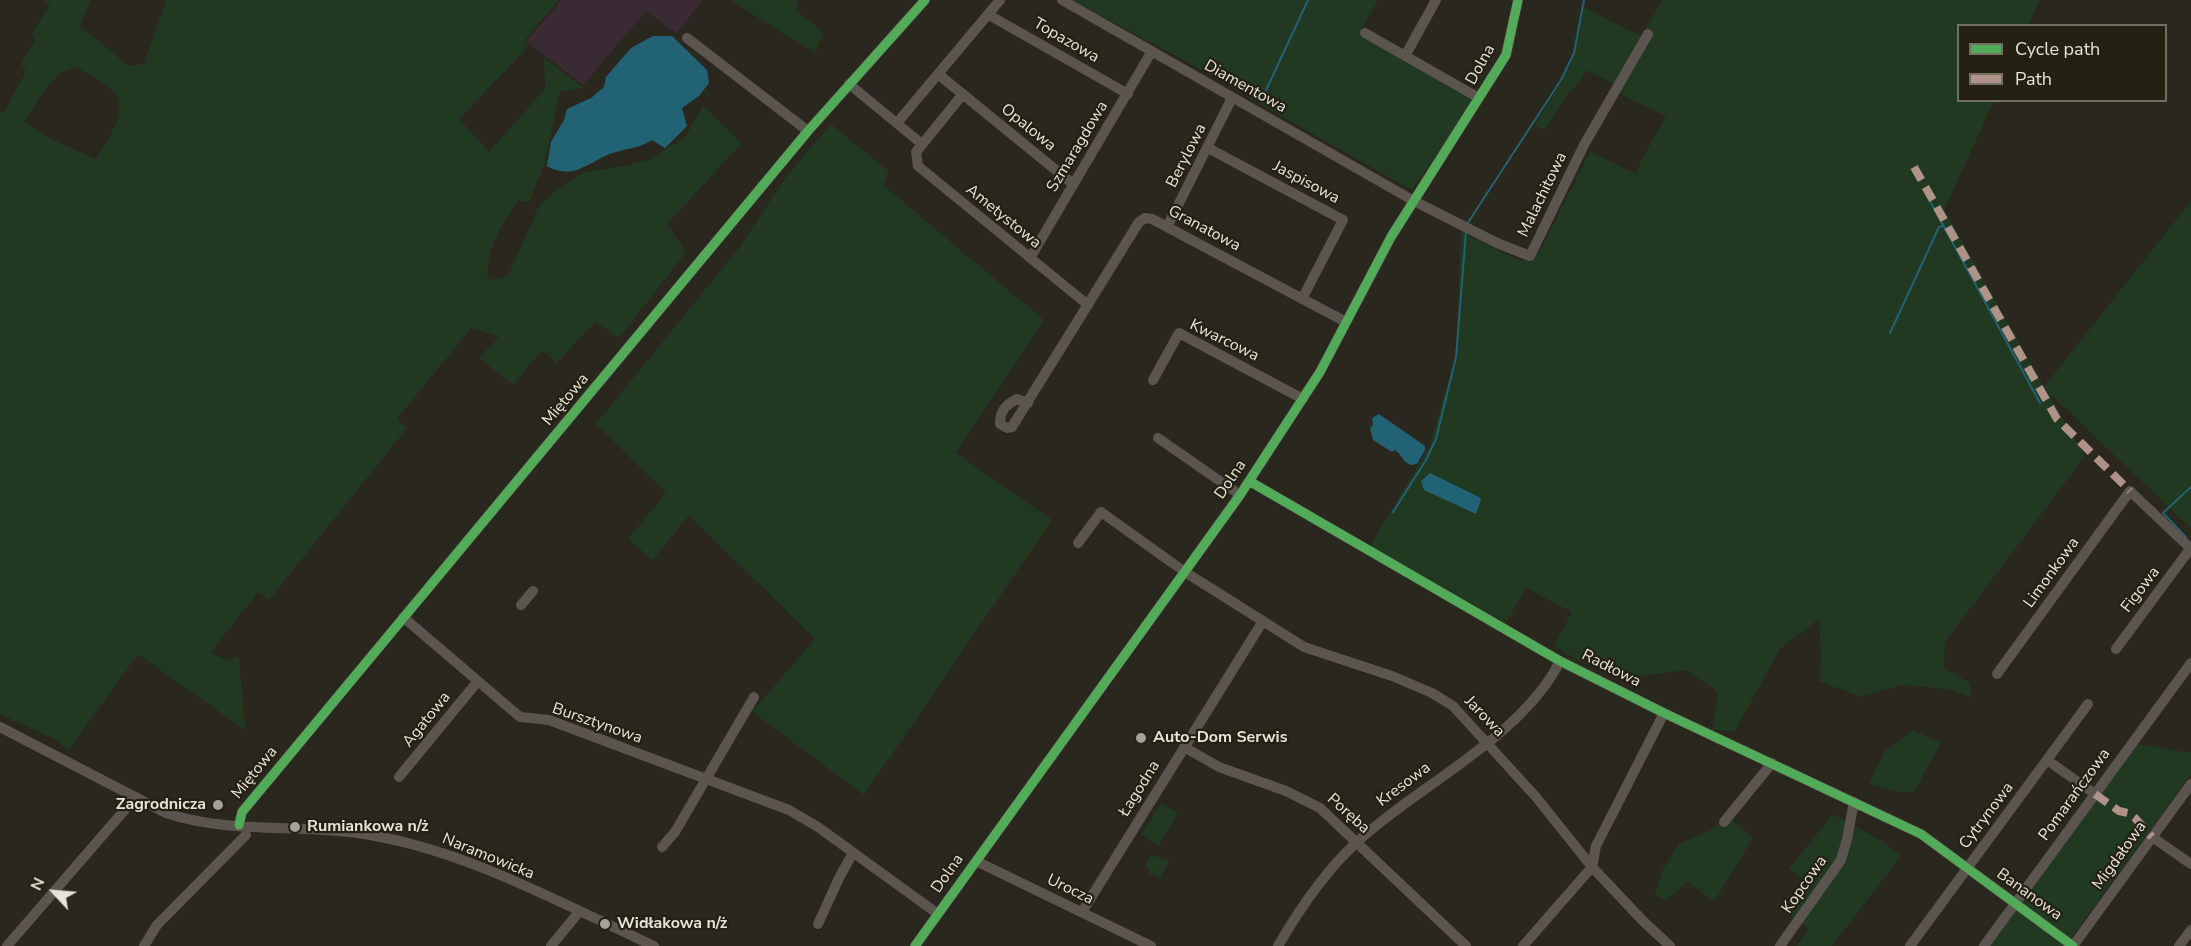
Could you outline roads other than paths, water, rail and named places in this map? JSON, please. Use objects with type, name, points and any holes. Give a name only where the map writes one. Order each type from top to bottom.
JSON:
[{"type":"street","name":"Miętowa","points":[[144,946],[157,925],[242,830],[242,812],[808,131],[925,0]]},
{"type":"street","points":[[897,123],[1000,0]]},
{"type":"street","name":"Diamentowa","points":[[1062,0],[1414,201]]},
{"type":"street","points":[[1405,56],[1436,0]]},
{"type":"street","name":"Dolna","points":[[915,946],[1240,495],[1303,399],[1320,372],[1391,237],[1506,56],[1518,0]]},
{"type":"street","name":"Topazowa","points":[[989,15],[1128,94]]},
{"type":"street","points":[[1365,33],[1479,98]]},
{"type":"street","name":"Malachitowa","points":[[1414,201],[1497,243],[1530,256],[1584,146],[1648,34]]},
{"type":"street","points":[[687,38],[808,131]]},
{"type":"street","name":"Szmaragdowa","points":[[1030,258],[1152,51]]},
{"type":"street","name":"Opalowa","points":[[938,74],[1073,184]]},
{"type":"street","points":[[849,84],[922,144],[963,94]]},
{"type":"street","name":"Berylowa","points":[[1167,227],[1232,98]]},
{"type":"street","name":"Ametystowa","points":[[922,144],[916,152],[918,166],[921,170],[1088,305]]},
{"type":"street","name":"Jaspisowa","points":[[1208,148],[1343,220],[1302,299]]},
{"type":"street","name":"Granatowa","points":[[1028,403],[1139,222],[1145,218],[1152,219],[1346,321]]},
{"type":"street","name":"Kwarcowa","points":[[1154,380],[1179,333],[1303,399]]},
{"type":"street","points":[[1158,438],[1240,495]]},
{"type":"street","name":"Radłowa","points":[[1249,481],[1560,661],[1664,713],[1921,834],[1967,868]]},
{"type":"street","name":"Limonkowa","points":[[1997,674],[2130,491],[2191,549]]},
{"type":"street","name":"Jarowa","points":[[1078,543],[1101,512],[1185,572],[1311,650],[1380,671],[1432,693],[1453,706],[1536,797],[1592,867],[1670,946]]},
{"type":"street","name":"Figowa","points":[[2116,649],[2191,549]]},
{"type":"street","points":[[521,605],[533,591]]},
{"type":"street","name":"Bursztynowa","points":[[403,617],[520,717],[549,720],[789,810],[811,822],[938,914]]},
{"type":"street","name":"Łagodna","points":[[1082,912],[1263,621]]},
{"type":"street","name":"Kresowa","points":[[1278,946],[1313,891],[1357,842],[1521,713],[1548,681],[1560,661]]},
{"type":"street","name":"Pomarańczowa","points":[[1984,946],[2191,663]]},
{"type":"street","name":"Agatowa","points":[[399,777],[478,681]]},
{"type":"street","points":[[662,847],[675,832],[754,697]]},
{"type":"street","name":"Cytrynowa","points":[[1910,946],[2088,704]]},
{"type":"street","points":[[1523,946],[1592,867],[1596,846],[1664,713]]},
{"type":"street","name":"Naramowicka","points":[[0,727],[158,810],[180,818],[242,830],[346,831],[397,841],[465,862],[654,946]]},
{"type":"street","name":"Poręba","points":[[1184,747],[1219,767],[1308,800],[1330,815],[1466,946]]},
{"type":"street","points":[[2048,760],[2095,794]]},
{"type":"street","points":[[1724,822],[1772,763]]},
{"type":"street","name":"Migdałowa","points":[[2073,946],[2191,784]]},
{"type":"street","points":[[8,946],[128,806],[133,797]]},
{"type":"street","name":"Kopcowa","points":[[1780,946],[1841,860],[1854,802]]},
{"type":"street","points":[[2152,837],[2191,864]]},
{"type":"street","points":[[818,924],[853,853]]},
{"type":"street","name":"Urocza","points":[[976,861],[1151,946]]},
{"type":"street","name":"Bananowa","points":[[1967,868],[2073,946]]},
{"type":"street","points":[[551,946],[579,912]]},
{"type":"street","points":[[2179,946],[2191,930]]},
{"type":"water","points":[[653,36],[672,36],[707,70],[709,83],[699,96],[682,108],[687,126],[665,148],[652,140],[607,155],[575,170],[566,172],[547,166],[551,142],[564,120],[567,109],[591,98],[604,87],[606,77],[631,48]]},
{"type":"water","points":[[1379,414],[1425,446],[1417,464],[1411,465],[1395,450],[1392,452],[1373,440],[1370,428],[1373,425],[1372,418]]},
{"type":"water","points":[[1430,473],[1479,497],[1481,500],[1476,514],[1424,490],[1421,481]]},
{"type":"waterway","points":[[1261,101],[1308,0]]},
{"type":"waterway","points":[[1467,224],[1561,80],[1574,53],[1584,0]]},
{"type":"waterway","points":[[1930,201],[2040,403]]},
{"type":"waterway","points":[[1890,333],[1939,227],[1942,226]]},
{"type":"waterway","points":[[1393,512],[1426,460],[1436,439],[1456,357],[1466,232]]},
{"type":"waterway","points":[[2186,537],[2163,513],[2191,487]]},
{"type":"place","name":"Auto-Dom Serwis","points":[[1141,738]]},
{"type":"place","name":"Zagrodnicza","points":[[218,805]]},
{"type":"place","name":"Rumiankowa n/ż","points":[[295,827]]},
{"type":"place","name":"Widłakowa n/ż","points":[[605,924]]}]
